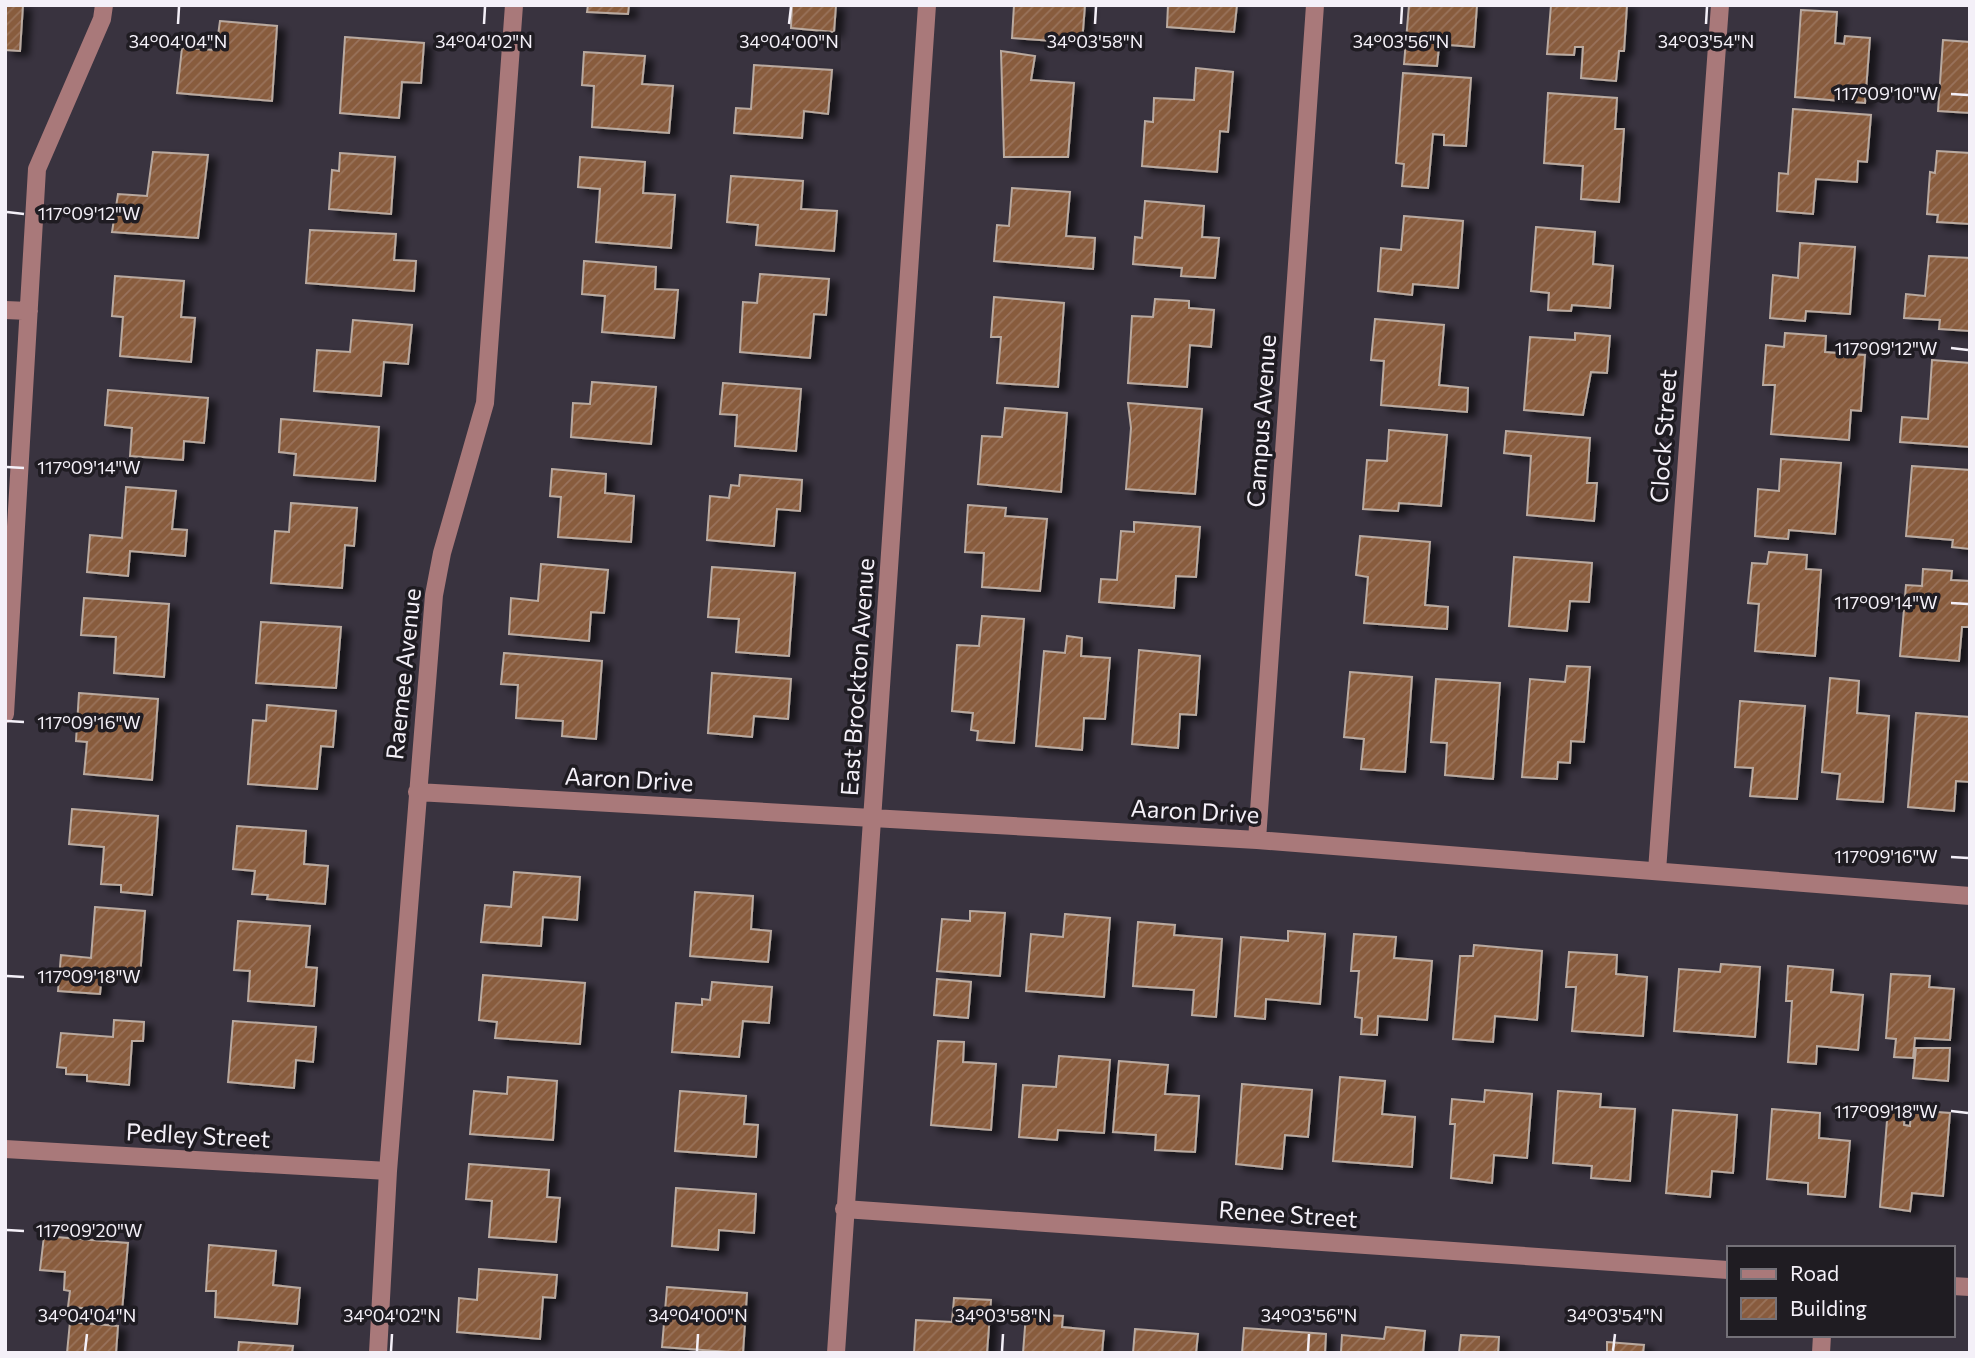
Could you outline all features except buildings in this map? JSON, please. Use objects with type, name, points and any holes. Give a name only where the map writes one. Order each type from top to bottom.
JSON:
[{"type":"street","points":[[5,714],[37,169],[102,19],[104,5]]},
{"type":"street","name":"Raemee Avenue","points":[[378,1353],[388,1171],[434,595],[442,553],[485,403],[514,5]]},
{"type":"street","name":"East Brockton Avenue","points":[[836,1353],[927,5]]},
{"type":"street","name":"Campus Avenue","points":[[1257,840],[1315,5]]},
{"type":"street","name":"Clock Street","points":[[1657,871],[1720,5]]},
{"type":"street","points":[[5,310],[29,311]]},
{"type":"street","name":"Aaron Drive","points":[[417,792],[1257,840],[1970,896]]},
{"type":"street","name":"Pedley Street","points":[[5,1149],[388,1171]]},
{"type":"street","name":"Renee Street","points":[[844,1209],[1727,1270]]}]
